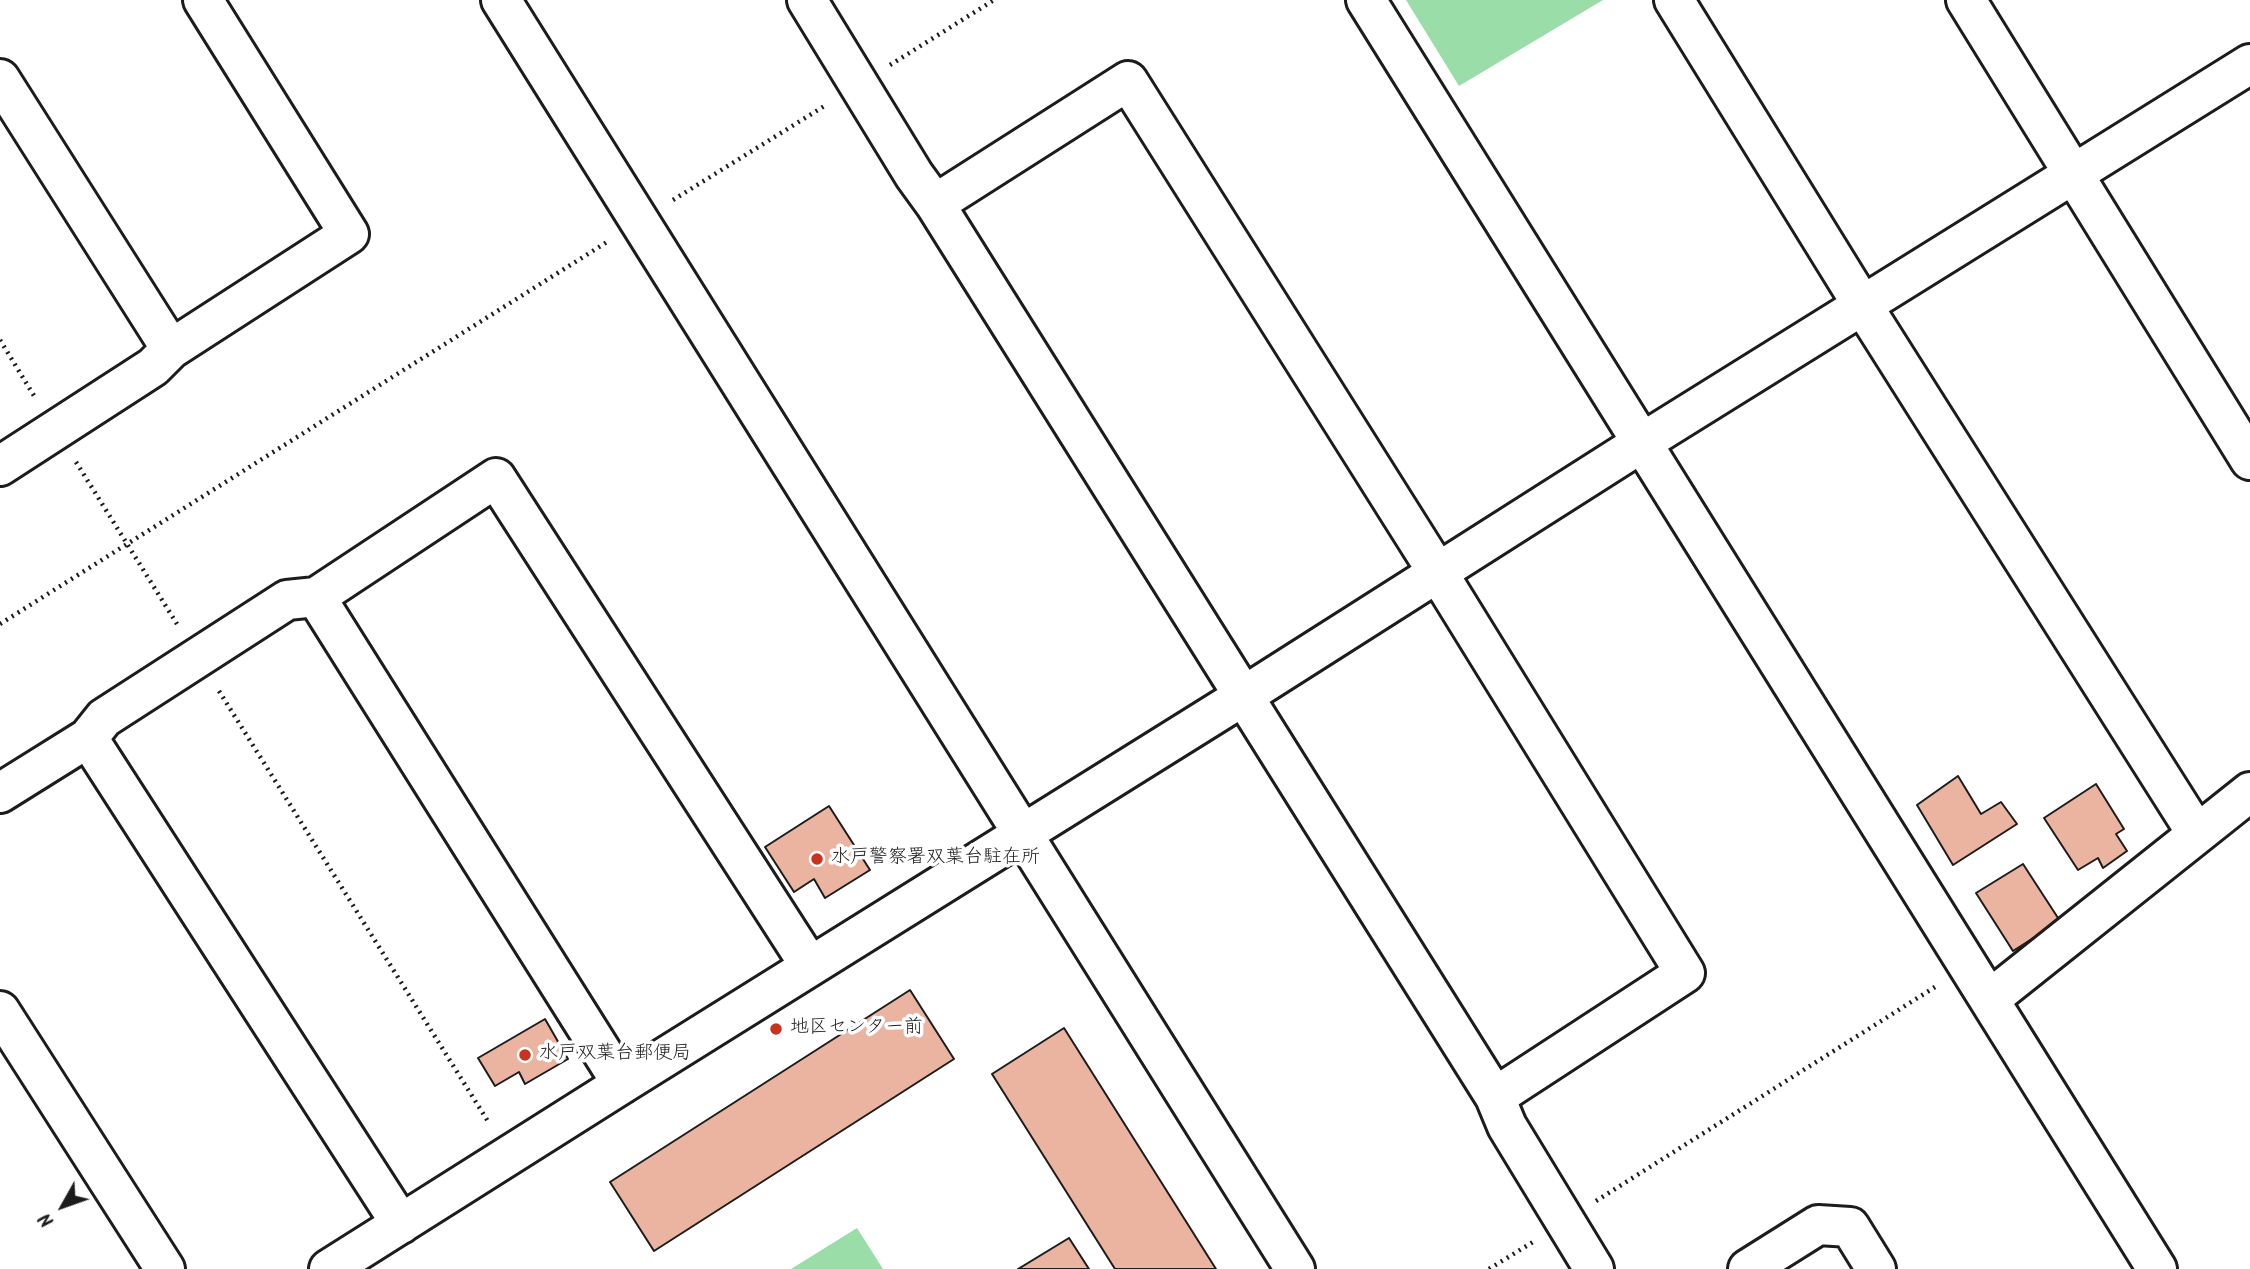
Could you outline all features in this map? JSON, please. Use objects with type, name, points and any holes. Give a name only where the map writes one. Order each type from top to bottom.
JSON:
[{"type":"street","points":[[0,466],[153,367],[171,349],[349,234],[203,0]]},
{"type":"street","points":[[501,0],[1295,1269]]},
{"type":"street","points":[[807,0],[914,176],[935,204],[1495,1097],[1507,1126],[1594,1269]]},
{"type":"street","points":[[1366,0],[2157,1269]]},
{"type":"street","points":[[1674,0],[1863,306],[2197,834]]},
{"type":"street","points":[[1966,0],[2244,439]]},
{"type":"street","points":[[329,1269],[1242,697],[1643,442],[2250,64]]},
{"type":"street","points":[[0,79],[171,349]]},
{"type":"street","points":[[935,204],[1128,82],[1438,573],[1685,973],[1495,1097]]},
{"type":"street","points":[[0,793],[88,737],[104,718],[287,600],[316,597],[496,478],[810,966]]},
{"type":"street","points":[[316,597],[622,1084]]},
{"type":"street","points":[[88,737],[401,1224]]},
{"type":"street","points":[[1990,999],[2250,792]]},
{"type":"street","points":[[0,1011],[165,1269]]},
{"type":"street","points":[[1748,1269],[1818,1225],[1850,1227],[1876,1269]]},
{"type":"path","points":[[0,624],[607,242]]},
{"type":"path","points":[[0,340],[485,1117]]},
{"type":"path","points":[[1489,1269],[1941,983]]},
{"type":"green space","points":[[1406,0],[1603,0],[1459,86]]},
{"type":"green space","points":[[857,1228],[883,1269],[791,1269]]},
{"type":"building","points":[[1958,776],[1981,814],[2001,802],[2017,824],[1953,865],[1917,805]]},
{"type":"building","points":[[2096,784],[2124,829],[2116,834],[2127,851],[2103,868],[2098,858],[2078,870],[2044,818]]},
{"type":"building","name":"水戸警察署双葉台駐在所","points":[[829,806],[870,870],[825,898],[814,879],[794,892],[765,847]]},
{"type":"building","points":[[2023,864],[2060,921],[2013,951],[1976,893]]},
{"type":"building","points":[[910,990],[954,1059],[654,1251],[610,1182]]},
{"type":"building","points":[[545,1019],[568,1059],[525,1084],[519,1072],[495,1086],[478,1058]]},
{"type":"building","points":[[1064,1028],[1216,1269],[1115,1269],[992,1074]]},
{"type":"building","points":[[1069,1238],[1089,1269],[1018,1269]]},
{"type":"place","name":"水戸警察署双葉台駐在所","points":[[817,859]]},
{"type":"place","name":"地区センター前","points":[[776,1029]]},
{"type":"place","name":"水戸双葉台郵便局","points":[[525,1055]]}]
